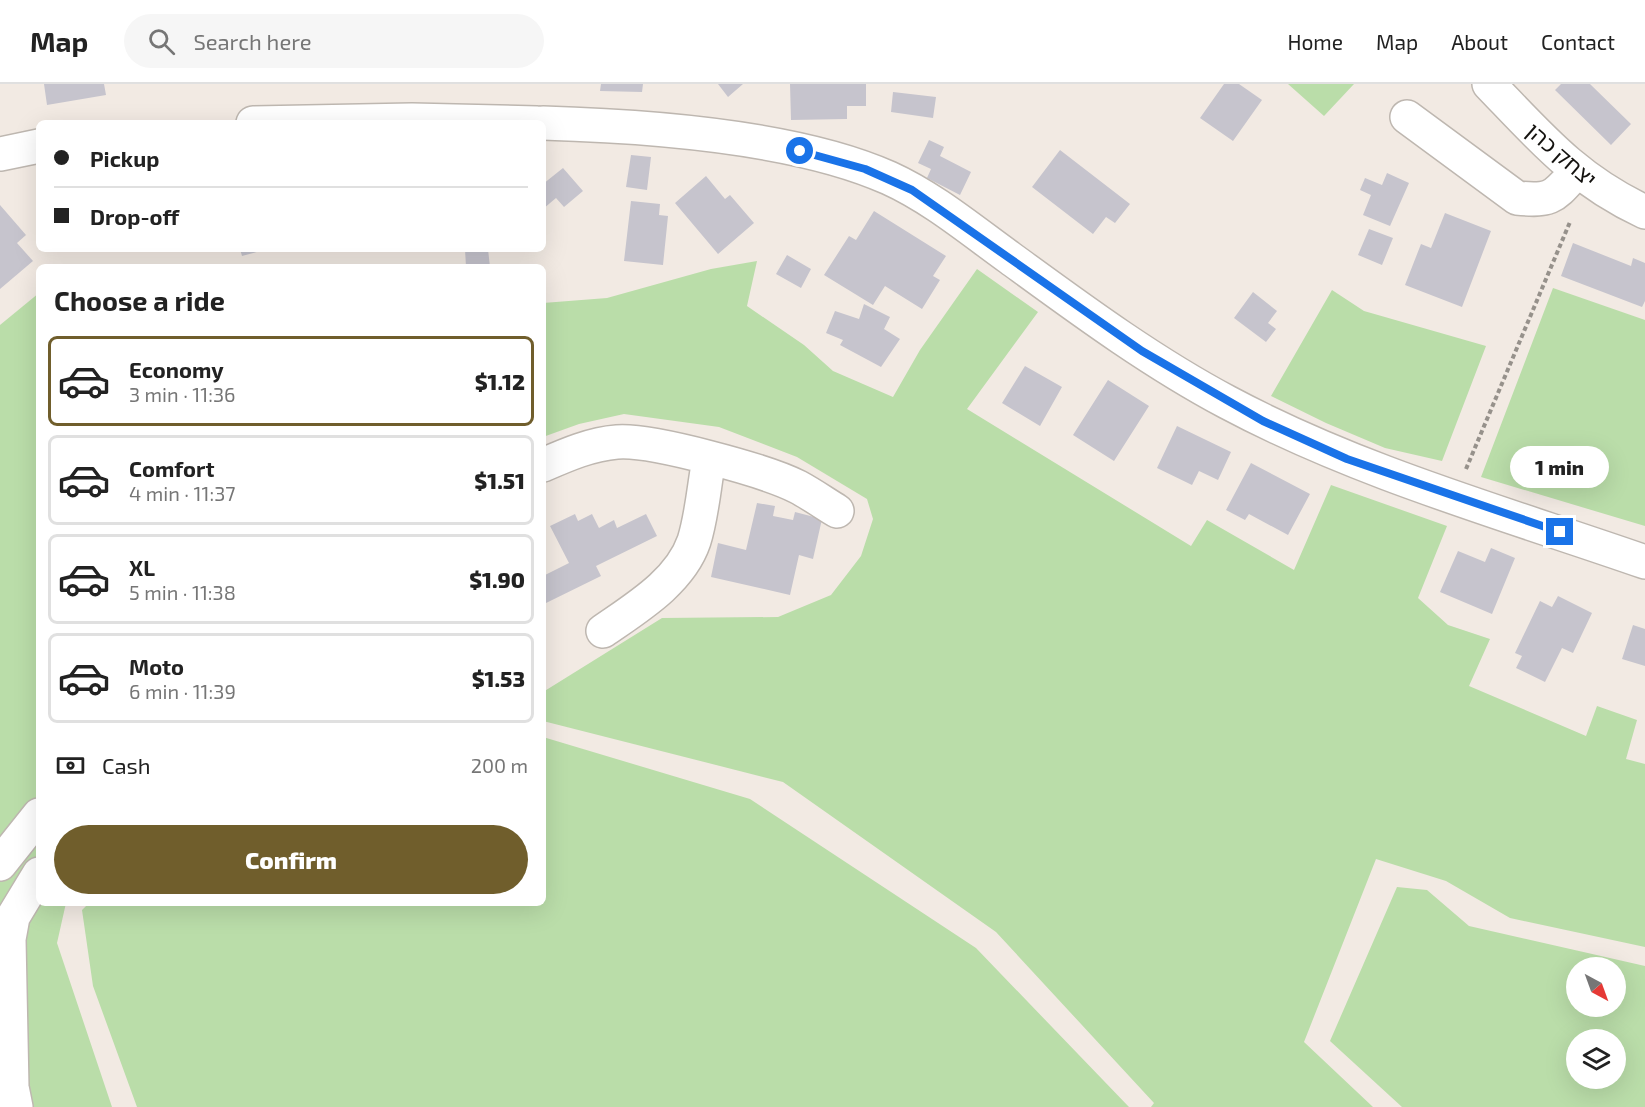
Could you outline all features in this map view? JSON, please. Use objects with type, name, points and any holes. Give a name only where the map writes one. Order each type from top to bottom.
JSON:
[{"type":"street","name":"יצחק כהן","points":[[1489,84],[1542,141],[1583,176],[1645,212]]},
{"type":"street","points":[[1407,117],[1517,198],[1537,200],[1553,197],[1583,176]]},
{"type":"street","points":[[546,123],[679,133],[757,143],[840,161],[889,178],[934,204],[1132,344],[1222,400],[1263,421],[1347,459],[1645,562]]},
{"type":"street","points":[[0,154],[36,147]]},
{"type":"street","points":[[546,464],[571,453],[616,442],[645,443],[709,459],[797,486],[837,511]]},
{"type":"street","points":[[603,631],[638,607],[674,575],[694,542],[709,459]]},
{"type":"street","points":[[0,864],[36,819]]},
{"type":"street","points":[[16,1107],[12,1087],[9,939],[13,917],[36,879]]},
{"type":"path","points":[[1455,496],[1583,176]]},
{"type":"green space","points":[[1288,84],[1354,84],[1324,116]]},
{"type":"green space","points":[[757,261],[747,306],[804,345],[833,371],[893,397],[920,350],[977,269],[1038,312],[967,409],[1191,546],[1207,520],[1294,570],[1331,485],[1447,526],[1418,598],[1448,625],[1490,639],[1469,686],[1586,736],[1597,706],[1637,720],[1626,759],[1645,764],[1645,947],[1510,918],[1446,881],[1376,859],[1304,1042],[1373,1107],[1151,1107],[1154,1103],[996,932],[783,782],[546,722],[546,690],[662,618],[778,617],[831,595],[861,556],[873,519],[867,499],[797,457],[719,427],[624,414],[579,424],[546,436],[546,303],[607,298],[711,269]]},
{"type":"green space","points":[[1553,288],[1645,320],[1645,526],[1481,477]]},
{"type":"green space","points":[[1332,290],[1364,311],[1486,346],[1442,461],[1385,448],[1271,396]]},
{"type":"green space","points":[[36,295],[36,906],[65,906],[57,943],[112,1107],[0,1107],[0,325]]},
{"type":"green space","points":[[546,738],[750,799],[976,948],[1129,1107],[137,1107],[93,986],[82,910],[86,906],[546,906]]},
{"type":"green space","points":[[1397,887],[1427,890],[1469,926],[1605,957],[1566,957],[1566,1017],[1626,1017],[1626,962],[1645,966],[1645,1107],[1402,1107],[1330,1041]]},
{"type":"building","points":[[44,84],[104,84],[106,95],[47,105]]},
{"type":"building","points":[[601,84],[643,84],[642,92],[600,91]]},
{"type":"building","points":[[718,84],[743,84],[728,97]]},
{"type":"building","points":[[790,84],[866,84],[866,106],[847,106],[847,119],[791,120]]},
{"type":"building","points":[[1224,84],[1239,84],[1262,100],[1233,141],[1200,118]]},
{"type":"building","points":[[1561,84],[1590,84],[1631,124],[1611,145],[1555,90]]},
{"type":"building","points":[[893,92],[936,97],[933,118],[891,112]]},
{"type":"building","points":[[929,140],[944,147],[940,156],[971,172],[960,195],[927,178],[931,169],[918,163]]},
{"type":"building","points":[[1060,150],[1130,204],[1115,223],[1106,217],[1093,234],[1032,187]]},
{"type":"building","points":[[631,155],[651,157],[647,190],[626,187]]},
{"type":"building","points":[[563,168],[583,191],[564,207],[556,198],[546,206],[546,182]]},
{"type":"building","points":[[1387,173],[1409,183],[1390,226],[1363,215],[1371,195],[1360,190],[1365,178],[1382,185]]},
{"type":"building","points":[[706,176],[725,199],[730,195],[754,223],[718,254],[675,203]]},
{"type":"building","points":[[631,201],[660,204],[659,215],[668,216],[663,265],[624,261]]},
{"type":"building","points":[[0,205],[26,235],[17,243],[33,261],[0,289]]},
{"type":"building","points":[[874,211],[946,256],[933,276],[940,280],[922,309],[885,286],[873,305],[824,275],[849,236],[856,240]]},
{"type":"building","points":[[1445,213],[1491,231],[1462,307],[1405,285],[1421,244],[1431,248]]},
{"type":"building","points":[[1369,229],[1393,238],[1382,265],[1358,255]]},
{"type":"building","points":[[1573,243],[1631,266],[1633,258],[1645,263],[1645,301],[1642,307],[1561,276]]},
{"type":"building","points":[[241,252],[257,252],[242,256]]},
{"type":"building","points":[[465,252],[488,252],[490,264],[466,264]]},
{"type":"building","points":[[787,255],[811,269],[801,288],[776,274]]},
{"type":"building","points":[[1253,292],[1277,311],[1268,323],[1276,329],[1266,342],[1234,318]]},
{"type":"building","points":[[864,304],[890,317],[884,329],[900,339],[881,367],[840,345],[843,340],[826,333],[835,311],[859,319]]},
{"type":"building","points":[[1025,366],[1062,387],[1040,426],[1002,403]]},
{"type":"building","points":[[1108,380],[1149,406],[1114,461],[1073,435]]},
{"type":"building","points":[[1177,426],[1231,452],[1218,480],[1199,471],[1192,485],[1157,468]]},
{"type":"building","points":[[1251,463],[1310,494],[1288,535],[1249,514],[1245,520],[1226,510]]},
{"type":"building","points":[[757,503],[775,506],[773,516],[793,520],[795,512],[822,519],[813,559],[799,555],[790,595],[711,577],[718,543],[746,550]]},
{"type":"building","points":[[575,514],[578,521],[592,514],[599,528],[614,520],[617,528],[646,514],[657,536],[596,566],[601,576],[546,603],[546,574],[569,563],[550,526]]},
{"type":"building","points":[[1491,548],[1515,558],[1492,614],[1440,592],[1458,551],[1485,562]]},
{"type":"building","points":[[1558,596],[1592,613],[1573,653],[1562,648],[1545,682],[1516,668],[1522,656],[1515,653],[1540,601],[1552,607]]},
{"type":"building","points":[[1633,625],[1645,629],[1645,666],[1622,659]]},
{"type":"route","points":[[800,151],[865,169],[912,190],[1142,351],[1222,400],[1263,421],[1347,459],[1560,532]]}]
